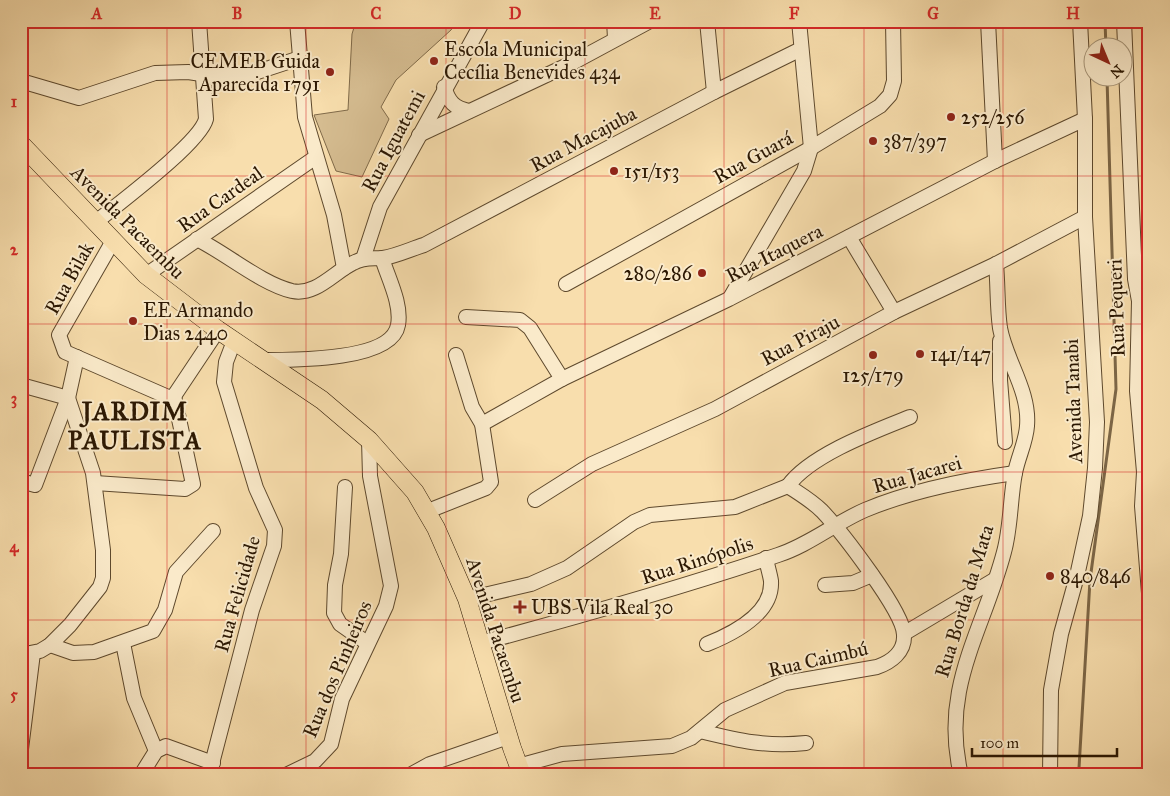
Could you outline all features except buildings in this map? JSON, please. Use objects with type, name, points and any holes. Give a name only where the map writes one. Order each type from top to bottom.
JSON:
[{"type":"main road","name":"Avenida Pacaembu","points":[[21,144],[146,275],[218,330],[322,400],[369,440],[404,477],[428,511],[467,599],[508,737],[520,770]]},
{"type":"street","points":[[96,222],[190,142],[204,127],[206,119],[199,21]]},
{"type":"street","points":[[297,21],[305,117],[334,215],[344,268]]},
{"type":"street","name":"Rua Iguatemi","points":[[363,259],[380,207],[444,88],[483,21]]},
{"type":"street","points":[[614,21],[615,38]]},
{"type":"street","points":[[419,135],[572,63],[615,38],[650,21]]},
{"type":"street","points":[[707,21],[714,92]]},
{"type":"street","points":[[729,299],[804,172],[811,148],[800,50],[800,21]]},
{"type":"street","name":"Rua Guará","points":[[566,284],[811,148],[880,106],[890,95],[894,81],[893,21]]},
{"type":"street","points":[[988,21],[995,161]]},
{"type":"street","name":"Avenida Tanabi","points":[[1050,775],[1052,690],[1061,634],[1077,576],[1090,516],[1097,422],[1084,217],[1085,119],[1080,21]]},
{"type":"street","name":"Rua Pequeri","points":[[1124,21],[1135,280],[1140,301],[1137,391],[1144,472],[1142,506],[1149,593]]},
{"type":"street","name":"Rua Macajuba","points":[[363,259],[382,258],[424,245],[714,92],[800,50]]},
{"type":"street","points":[[21,81],[79,98],[155,73],[188,72],[223,76],[251,74],[300,58]]},
{"type":"street","points":[[444,88],[448,100],[453,105],[470,111]]},
{"type":"street","name":"Rua Itaquera","points":[[482,424],[562,379],[729,299],[995,161],[1085,119]]},
{"type":"street","name":"Rua Cardeal","points":[[146,275],[316,156]]},
{"type":"street","name":"Rua Piraju","points":[[535,500],[592,464],[715,409],[894,312],[996,264],[1084,217]]},
{"type":"street","points":[[849,237],[894,312]]},
{"type":"street","points":[[197,239],[274,285],[294,292],[325,283],[344,268],[363,259]]},
{"type":"street","name":"Rua Bilak","points":[[77,357],[65,352],[59,335],[113,241]]},
{"type":"street","points":[[265,360],[305,360],[360,352],[388,340],[398,327],[399,314],[382,258]]},
{"type":"street","name":"Rua Borda da Mata","points":[[961,775],[954,732],[956,701],[967,657],[982,622],[1004,551],[1015,473],[1024,442],[1027,409],[1000,328],[996,264]]},
{"type":"street","points":[[1140,301],[1149,287]]},
{"type":"street","points":[[466,318],[520,320],[530,328],[562,379]]},
{"type":"street","points":[[1000,328],[1000,380],[1005,442]]},
{"type":"street","points":[[95,483],[186,489],[194,484],[174,396],[218,330]]},
{"type":"street","name":"Rua Felicidade","points":[[211,769],[252,610],[274,546],[275,530],[256,488],[224,382],[226,362],[234,341]]},
{"type":"street","points":[[428,511],[486,488],[491,482],[482,424],[472,407],[456,355]]},
{"type":"street","points":[[21,482],[35,485],[68,398],[77,357],[158,394],[168,397],[174,396]]},
{"type":"street","points":[[22,388],[68,398]]},
{"type":"street","points":[[26,654],[50,645],[100,587],[103,578],[95,483],[68,398]]},
{"type":"street","points":[[467,599],[531,584],[567,568],[634,522],[650,515],[735,507],[788,486],[808,467],[819,460],[864,436],[910,417]]},
{"type":"street","name":"Rua dos Pinheiros","points":[[286,775],[315,761],[331,744],[342,699],[386,606],[391,586],[370,476],[369,440]]},
{"type":"street","name":"Rua Jacarei","points":[[834,525],[865,510],[929,488],[962,480],[1015,473]]},
{"type":"street","points":[[788,486],[811,500],[834,525],[872,575],[899,620],[904,633],[994,580]]},
{"type":"street","points":[[344,487],[341,554],[335,585],[334,613],[340,624],[367,643]]},
{"type":"street","name":"Rua Rinópolis","points":[[481,642],[691,585],[766,558],[777,556],[806,544],[834,525]]},
{"type":"street","points":[[50,645],[80,653],[94,652],[145,635],[158,626],[176,572],[213,532]]},
{"type":"street","points":[[707,644],[739,628],[759,612],[769,596],[771,582],[766,558]]},
{"type":"street","points":[[825,585],[853,583],[872,575]]},
{"type":"street","name":"Rua Caimbú","points":[[520,770],[562,754],[672,746],[682,743],[700,731],[724,710],[785,683],[865,670],[887,663],[898,654],[904,641],[904,633]]},
{"type":"street","points":[[123,643],[134,698],[156,750]]},
{"type":"street","points":[[21,672],[26,654]]},
{"type":"street","points":[[21,748],[26,654]]},
{"type":"street","points":[[700,731],[746,742],[776,746],[806,743]]},
{"type":"street","points":[[410,775],[430,764],[508,737]]},
{"type":"street","points":[[141,775],[156,750],[166,746],[211,769]]},
{"type":"shaded area","points":[[356,21],[457,21],[451,30],[396,80],[381,107],[389,119],[362,177],[336,171],[314,115],[348,110],[352,34]]},
{"type":"waterway","points":[[1105,21],[1106,38]]},
{"type":"waterway","points":[[1079,768],[1090,580],[1116,389],[1107,88]]},
{"type":"place","name":"Escola Municipal Cecília Benevides 434","points":[[434,61]]},
{"type":"place","name":"CEMEB Guida Aparecida 1791","points":[[330,72]]},
{"type":"place","name":"252/256","points":[[951,117]]},
{"type":"place","name":"387/397","points":[[873,141]]},
{"type":"place","name":"151/153","points":[[614,171]]},
{"type":"place","name":"280/286","points":[[702,273]]},
{"type":"place","name":"EE Armando Dias 2440","points":[[133,321]]},
{"type":"place","name":"141/147","points":[[920,354]]},
{"type":"place","name":"125/179","points":[[873,355]]},
{"type":"place","name":"840/846","points":[[1050,576]]},
{"type":"place","name":"UBS Vila Real 30","points":[[520,607]]},
{"type":"district","name":"JARDIM PAULISTA","points":[[135,426]]}]
